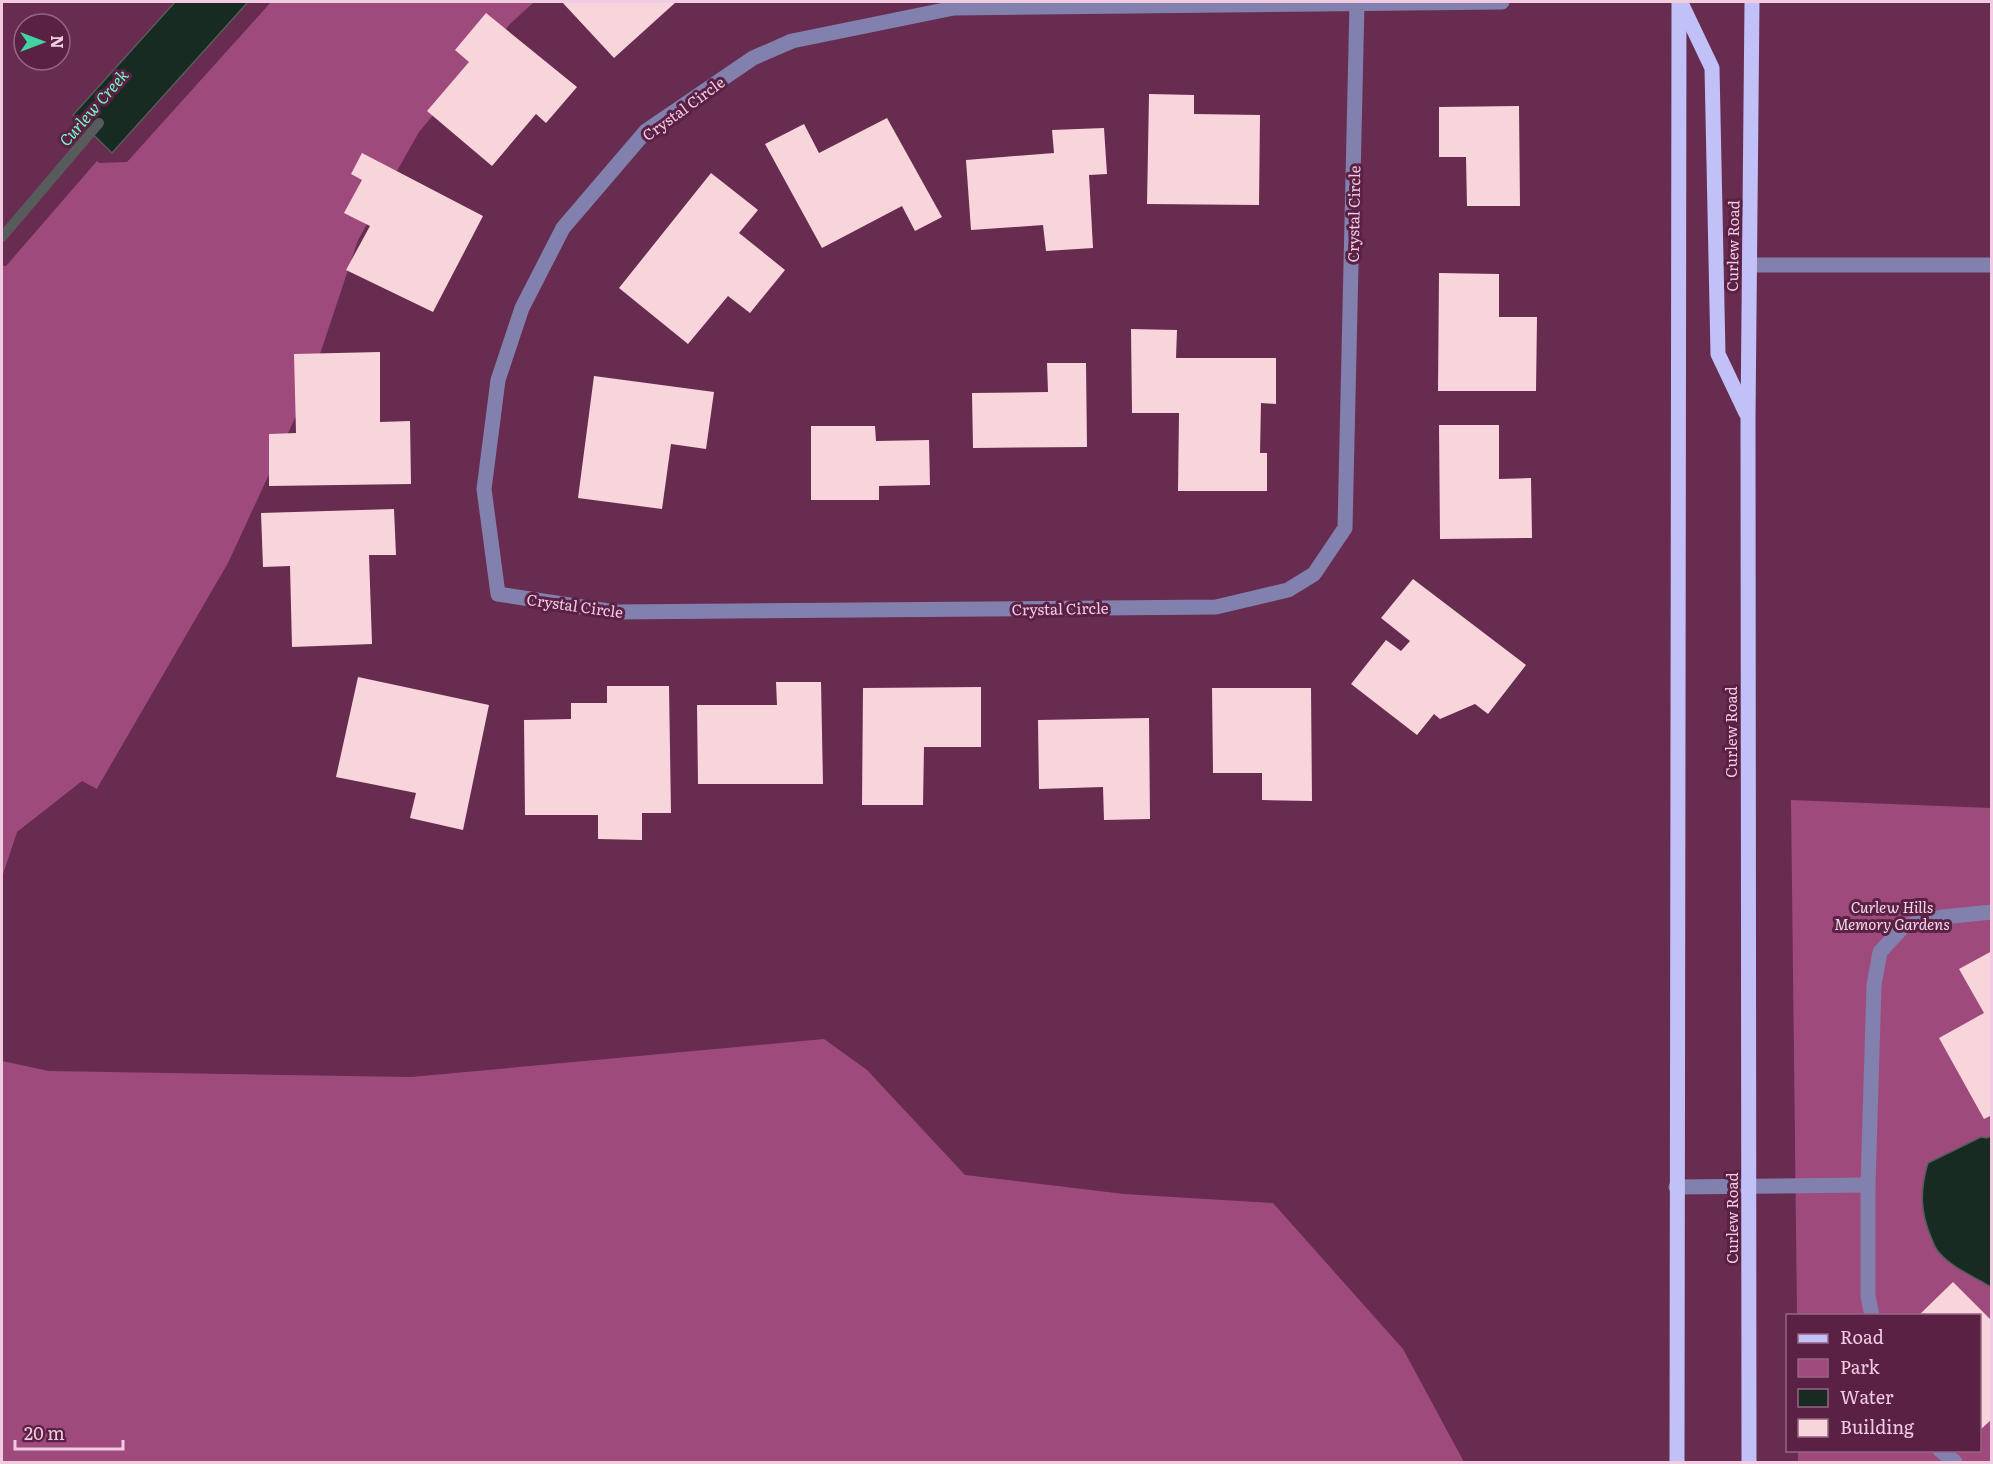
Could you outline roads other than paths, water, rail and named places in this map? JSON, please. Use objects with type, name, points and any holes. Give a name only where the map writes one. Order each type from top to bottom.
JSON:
[{"type":"main road","points":[[1679,2],[1712,68],[1718,354],[1749,418]]},
{"type":"main road","points":[[1677,1462],[1679,2]]},
{"type":"main road","name":"Curlew Road","points":[[1749,1462],[1749,418],[1752,2]]},
{"type":"street","name":"Crystal Circle","points":[[1358,3],[1345,528],[1314,574],[1288,590],[1216,607],[615,612],[498,594],[484,489],[498,380],[522,308],[563,228],[646,132],[753,58],[792,41],[954,8],[1358,3],[1502,2]]},
{"type":"street","points":[[1750,265],[1992,265]]},
{"type":"street","points":[[1872,1314],[1868,1296],[1868,1185],[1874,985],[1880,952],[1904,926],[1942,917],[1992,912]]},
{"type":"street","points":[[1676,1187],[1868,1185]]},
{"type":"street","points":[[1942,1452],[1955,1462]]},
{"type":"water","points":[[175,2],[248,2],[112,153],[73,115]]},
{"type":"water","points":[[1991,1136],[1991,1287],[1955,1266],[1937,1250],[1927,1228],[1922,1200],[1928,1163],[1981,1137]]},
{"type":"waterway","name":"Curlew Creek","points":[[2,237],[99,123]]},
{"type":"park label","name":"Curlew Hills Memory Gardens","points":[[1892,914]]}]
